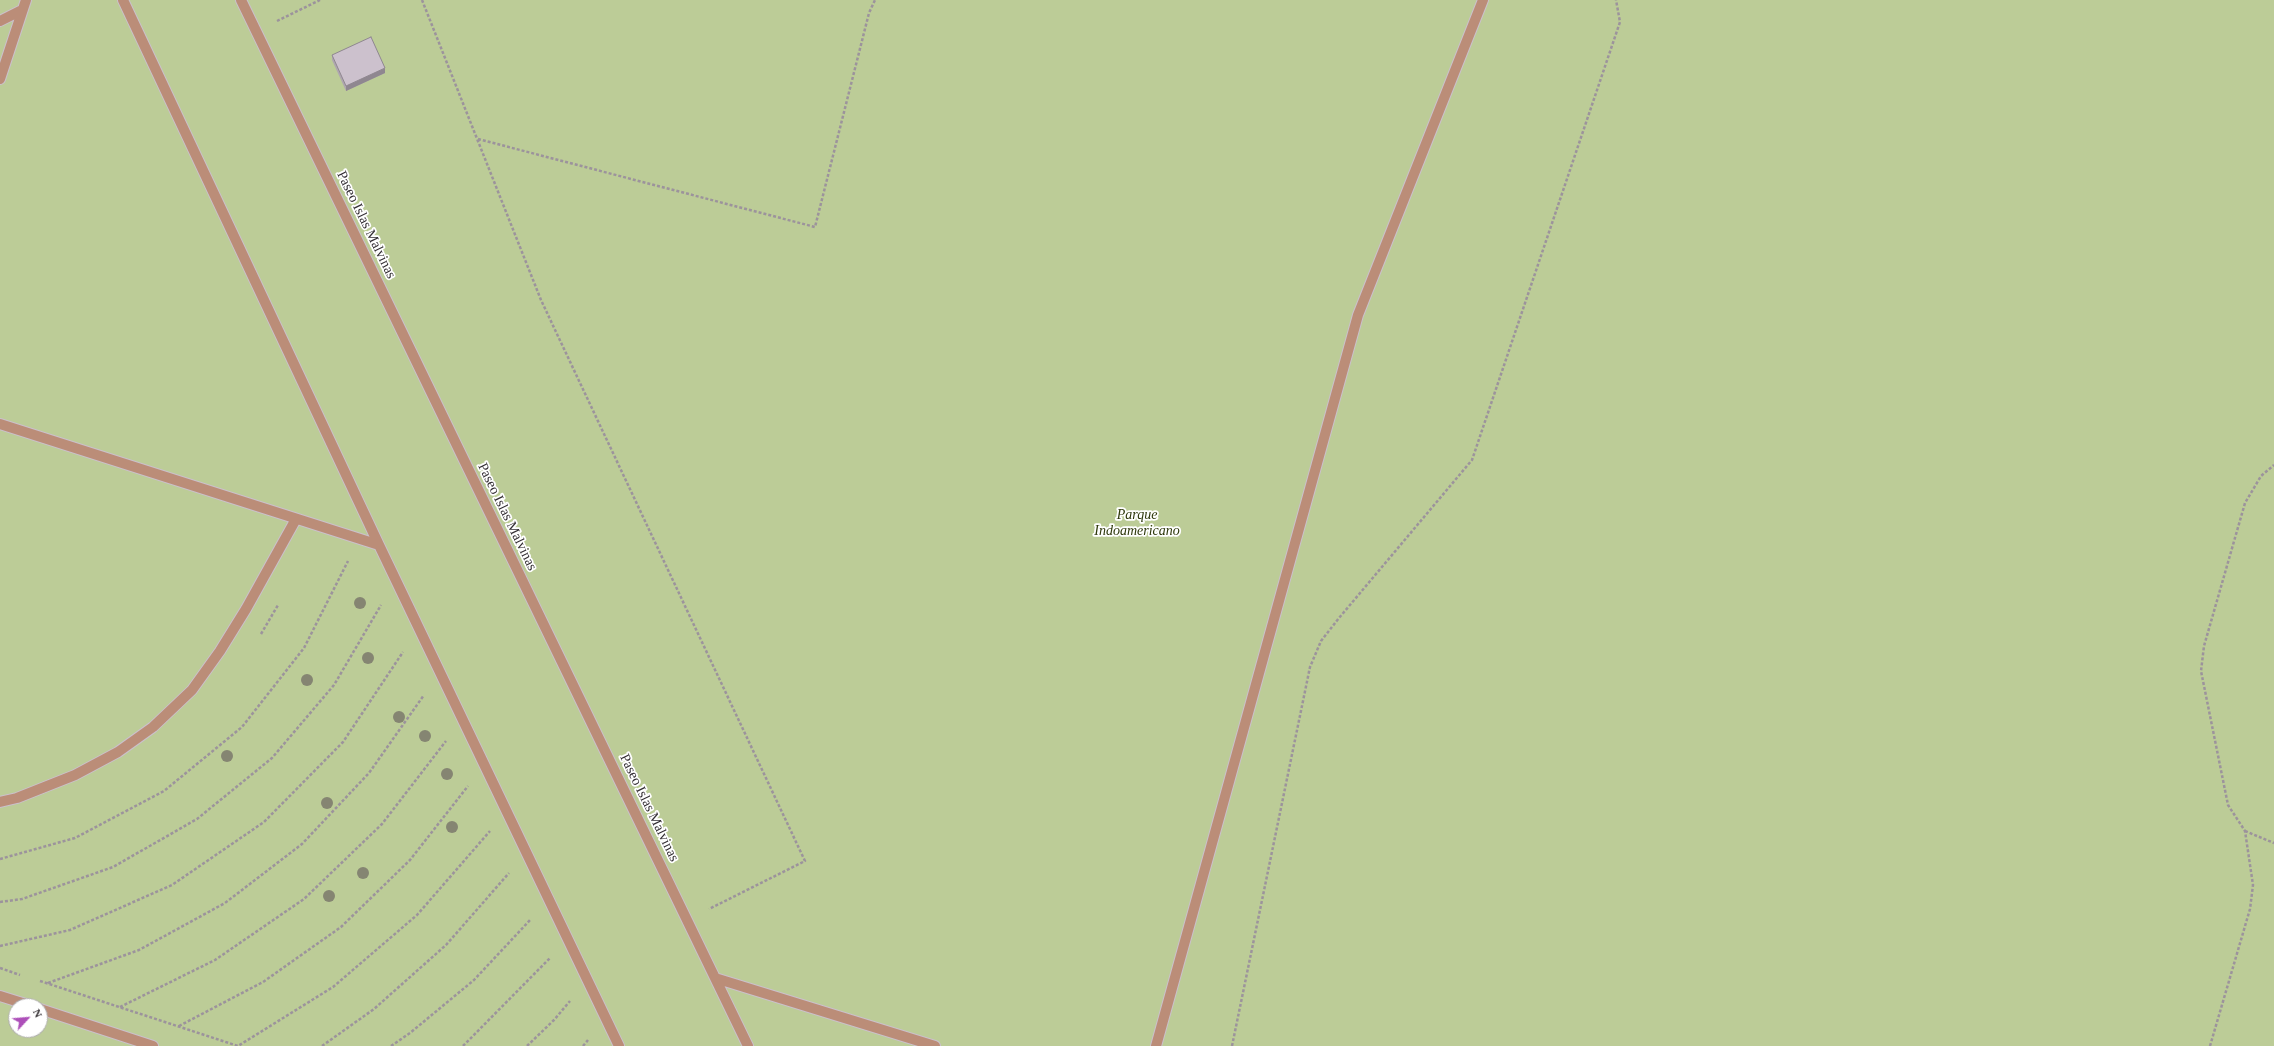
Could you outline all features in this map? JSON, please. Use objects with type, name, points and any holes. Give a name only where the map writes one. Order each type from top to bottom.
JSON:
[{"type":"street","points":[[123,0],[379,545],[619,1046]]},
{"type":"street","name":"Paseo Islas Malvinas","points":[[241,0],[748,1046]]},
{"type":"street","points":[[1156,1046],[1358,315],[1483,0]]},
{"type":"street","points":[[0,21],[24,5]]},
{"type":"street","points":[[0,79],[24,5]]},
{"type":"street","points":[[0,424],[379,545]]},
{"type":"street","points":[[0,802],[17,798],[74,775],[118,752],[153,727],[192,690],[220,651],[296,519]]},
{"type":"street","points":[[715,978],[935,1046]]},
{"type":"street","points":[[48,1012],[153,1046]]},
{"type":"path","points":[[256,31],[320,0]]},
{"type":"path","points":[[422,0],[541,300],[805,862],[687,919]]},
{"type":"path","points":[[477,139],[815,227],[869,14],[875,0]]},
{"type":"path","points":[[1232,1046],[1310,666],[1321,641],[1339,618],[1472,460],[1620,22],[1616,0]]},
{"type":"path","points":[[2210,1046],[2250,909],[2253,885],[2245,831],[2228,805],[2202,671],[2204,646],[2245,503],[2261,476],[2274,465]]},
{"type":"path","points":[[343,556],[354,560]]},
{"type":"path","points":[[0,859],[75,838],[164,791],[242,727],[304,648],[349,558]]},
{"type":"path","points":[[256,640],[266,628],[281,600]]},
{"type":"path","points":[[0,902],[22,898],[113,867],[197,819],[272,758],[334,685],[383,601],[386,608]]},
{"type":"path","points":[[0,946],[70,930],[172,885],[264,822],[343,742],[405,649],[408,655]]},
{"type":"path","points":[[47,984],[139,950],[225,903],[302,844],[369,773],[426,693],[429,700]]},
{"type":"path","points":[[119,1007],[216,960],[304,899],[382,824],[447,739],[450,746]]},
{"type":"path","points":[[466,779],[472,792]]},
{"type":"path","points":[[178,1026],[263,982],[341,926],[410,860],[469,785]]},
{"type":"path","points":[[487,824],[493,838]]},
{"type":"path","points":[[34,979],[238,1046],[333,987],[417,915],[490,831]]},
{"type":"path","points":[[2245,831],[2274,843]]},
{"type":"path","points":[[506,866],[512,880]]},
{"type":"path","points":[[322,1046],[374,1009],[446,945],[509,873]]},
{"type":"path","points":[[528,912],[534,926]]},
{"type":"path","points":[[391,1046],[410,1033],[474,980],[531,919]]},
{"type":"path","points":[[546,951],[553,965]]},
{"type":"path","points":[[463,1046],[550,958]]},
{"type":"path","points":[[0,968],[27,977]]},
{"type":"path","points":[[566,994],[573,1007]]},
{"type":"path","points":[[527,1046],[570,1001]]},
{"type":"path","points":[[585,1034],[590,1046]]},
{"type":"path","points":[[583,1046],[588,1040]]},
{"type":"green space","name":"Parque Indoamericano","points":[[0,0],[2274,0],[2274,1046],[0,1046]]},
{"type":"building","points":[[371,37],[385,68],[346,86],[332,55]]}]
